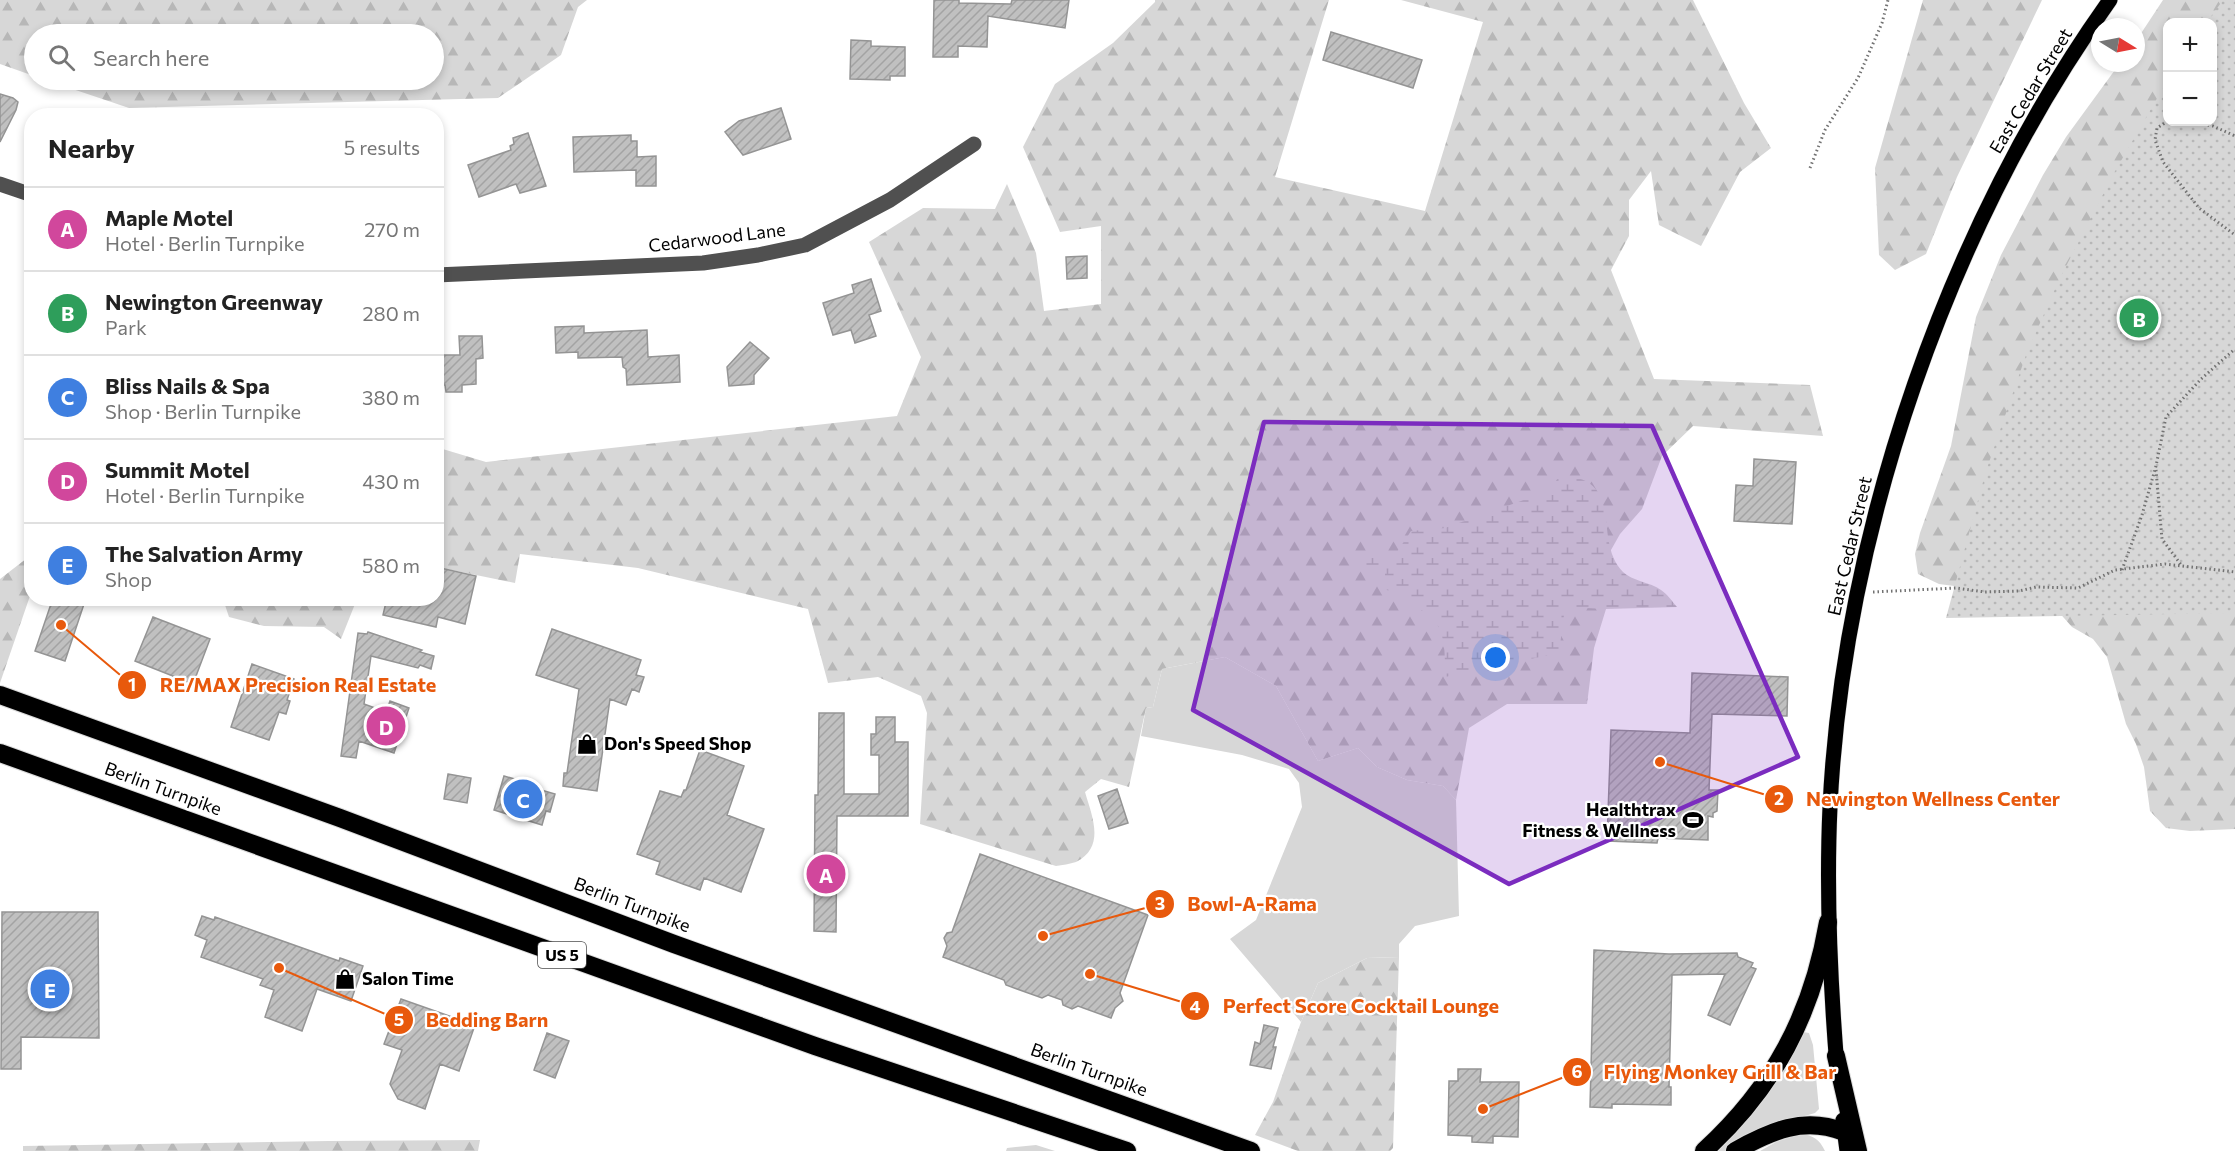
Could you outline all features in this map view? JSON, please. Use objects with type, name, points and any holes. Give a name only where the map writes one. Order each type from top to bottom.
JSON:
[{"type":"highway","name":"Berlin Turnpike","points":[[1,701],[340,819],[674,944],[1251,1151]]},
{"type":"highway","name":"Berlin Turnpike","points":[[0,753],[804,1042],[1127,1151]]},
{"type":"highway","points":[[1704,1151],[1740,1115],[1767,1080],[1786,1049],[1808,1003],[1823,952],[1828,922]]},
{"type":"highway","points":[[1836,1056],[1858,1151]]},
{"type":"highway","points":[[1734,1151],[1757,1139],[1793,1126],[1828,1125],[1844,1132]]},
{"type":"main road","name":"East Cedar Street","points":[[1847,1151],[1830,980],[1829,816],[1841,687],[1876,513],[1908,402],[1951,290],[1995,194],[2028,130],[2110,0]]},
{"type":"street","name":"Cedarwood Lane","points":[[444,275],[703,263],[805,245],[890,200],[974,144]]},
{"type":"street","points":[[0,184],[24,192]]},
{"type":"path","points":[[1810,168],[1825,130],[1858,78],[1882,22],[1888,0]]},
{"type":"path","points":[[2163,124],[2157,128],[2155,140],[2163,162],[2199,208],[2235,235]]},
{"type":"path","points":[[2213,126],[2235,136]]},
{"type":"path","points":[[2122,570],[2142,515],[2156,466],[2166,417],[2201,378],[2235,349]]},
{"type":"path","points":[[2156,466],[2162,539],[2182,566]]},
{"type":"path","points":[[1859,591],[1956,588],[1985,592],[2019,591],[2036,587],[2078,588],[2115,570],[2165,564],[2235,572]]},
{"type":"highlighted area","points":[[1264,422],[1652,426],[1798,757],[1509,884],[1193,710]]},
{"type":"green space","points":[[0,0],[587,0],[578,7],[561,55],[498,98],[129,108],[76,90],[444,90],[444,24],[24,24],[24,72],[0,64]]},
{"type":"green space","points":[[1155,0],[1329,0],[1275,177],[1425,211],[1483,22],[1401,0],[1693,0],[1744,103],[1771,148],[1740,172],[1701,246],[1659,225],[1651,171],[1629,200],[1629,236],[1611,270],[1654,379],[1810,385],[1823,436],[1693,426],[1662,456],[1642,509],[1620,534],[1611,550],[1606,609],[1594,648],[1587,704],[1507,704],[1469,728],[1456,800],[1443,786],[1407,780],[1377,767],[1358,748],[1318,761],[1276,686],[1225,657],[1162,669],[1153,707],[1146,708],[1129,787],[1101,779],[1085,792],[1094,830],[1091,848],[1076,862],[1056,866],[920,824],[927,713],[921,696],[878,677],[828,683],[808,609],[638,568],[520,554],[515,583],[444,568],[444,449],[486,462],[897,416],[921,357],[869,242],[923,208],[995,209],[1007,184],[1036,253],[1044,311],[1101,304],[1101,226],[1060,232],[1023,147],[1055,84],[1113,43]]},
{"type":"green space","points":[[1923,0],[2042,0],[1957,177],[1926,254],[1895,270],[1879,255],[1875,168]]},
{"type":"green space","points":[[2163,0],[2235,0],[2235,829],[2190,831],[2166,828],[2150,811],[2144,767],[2126,724],[2107,657],[2093,639],[2072,627],[2056,609],[1962,587],[1939,584],[1918,574],[1915,554],[1920,533],[1951,446],[1976,317],[2001,255],[2043,175],[2066,137],[2113,72],[2145,72],[2145,27]]},
{"type":"green space","points":[[2223,0],[2235,0],[2235,613],[1946,618],[1986,471],[2026,355],[2059,280],[2114,173],[2163,88],[2163,126],[2217,126],[2217,18],[2210,18]]},
{"type":"green space","points":[[1560,475],[1581,479],[1594,487],[1605,513],[1609,543],[1614,559],[1623,572],[1661,590],[1677,607],[1606,609],[1565,607],[1559,653],[1445,677],[1443,643],[1437,624],[1420,609],[1385,589],[1385,569],[1365,569],[1366,555],[1395,555],[1411,531],[1445,528],[1549,491]]},
{"type":"green space","points":[[24,560],[24,606],[27,606],[0,683],[0,579]]},
{"type":"green space","points":[[226,606],[354,606],[341,639],[324,627],[264,626],[229,617]]},
{"type":"green space","points":[[1225,657],[1276,686],[1318,761],[1358,748],[1377,767],[1407,780],[1443,786],[1456,800],[1459,916],[1415,926],[1399,944],[1399,957],[1367,958],[1318,983],[1301,1022],[1230,939],[1256,920],[1302,807],[1299,783],[1289,769],[1242,755],[1141,736],[1146,708],[1153,707],[1162,669]]},
{"type":"green space","points":[[1399,957],[1393,1148],[1390,1151],[1298,1151],[1255,1135],[1273,1102],[1301,1022],[1318,983],[1367,958]]},
{"type":"green space","points":[[1803,1032],[1809,1033],[1813,1045],[1819,1109],[1815,1113],[1780,1123],[1728,1151],[1714,1151]]},
{"type":"green space","points":[[1801,1134],[1816,1139],[1825,1151],[1760,1151],[1776,1142]]},
{"type":"green space","points":[[480,1140],[478,1151],[23,1151],[23,1146]]},
{"type":"green space","points":[[1036,1145],[1055,1151],[1006,1151],[1007,1148]]},
{"type":"building","points":[[934,0],[1011,4],[1012,0],[1069,0],[1065,28],[988,16],[987,47],[958,46],[958,57],[933,57]]},
{"type":"building","points":[[1331,32],[1422,60],[1413,88],[1323,60]]},
{"type":"building","points":[[851,40],[871,41],[871,46],[905,47],[905,76],[890,76],[890,80],[850,79]]},
{"type":"building","points":[[0,94],[18,102],[0,142]]},
{"type":"building","points":[[781,108],[791,139],[743,155],[725,132],[739,121]]},
{"type":"building","points":[[528,133],[546,186],[520,193],[516,184],[479,197],[468,165],[511,150],[510,146],[514,144],[513,138]]},
{"type":"building","points":[[631,135],[631,141],[637,141],[637,157],[656,156],[656,186],[636,186],[636,170],[574,172],[573,137]]},
{"type":"building","points":[[1087,256],[1087,278],[1067,279],[1066,257]]},
{"type":"building","points":[[871,279],[881,311],[869,315],[876,336],[855,343],[851,330],[833,335],[823,303],[854,293],[852,285]]},
{"type":"building","points":[[584,326],[584,333],[647,330],[648,357],[679,355],[680,382],[627,385],[626,369],[623,367],[622,357],[578,358],[578,352],[556,353],[555,327]]},
{"type":"building","points":[[459,336],[482,336],[483,358],[476,359],[476,384],[462,385],[462,392],[446,392],[444,355],[460,355]]},
{"type":"building","points":[[750,342],[769,358],[754,375],[754,384],[729,386],[727,367]]},
{"type":"building","points":[[1754,459],[1796,462],[1792,524],[1734,521],[1736,485],[1753,486]]},
{"type":"building","points":[[444,569],[476,576],[465,624],[438,617],[436,627],[383,615],[385,606],[444,606]]},
{"type":"building","points":[[50,606],[83,606],[65,661],[35,651]]},
{"type":"building","points":[[153,617],[210,639],[193,684],[135,661]]},
{"type":"building","points":[[552,629],[641,660],[636,675],[644,677],[639,692],[632,689],[626,705],[610,699],[597,791],[563,786],[564,773],[567,773],[579,689],[536,675]]},
{"type":"building","points":[[368,632],[434,656],[431,669],[371,656],[364,704],[386,712],[390,701],[409,708],[394,753],[359,741],[356,758],[341,756],[358,633],[367,634]]},
{"type":"building","points":[[252,664],[294,679],[287,700],[290,701],[286,714],[279,712],[269,740],[231,727]]},
{"type":"building","points":[[1692,673],[1788,677],[1787,716],[1712,714],[1709,790],[1718,790],[1717,811],[1713,813],[1713,817],[1708,816],[1708,840],[1658,838],[1657,843],[1607,841],[1611,730],[1690,733]]},
{"type":"building","points":[[819,713],[844,713],[844,794],[879,794],[879,755],[871,755],[871,734],[876,734],[876,717],[895,717],[895,742],[908,742],[908,816],[837,816],[836,932],[814,931],[815,795],[818,795]]},
{"type":"building","points":[[700,750],[744,766],[727,815],[764,829],[741,892],[704,878],[700,890],[683,884],[656,874],[660,862],[637,854],[660,791],[681,797],[686,790]]},
{"type":"building","points":[[448,774],[471,778],[467,803],[444,799]]},
{"type":"building","points":[[504,776],[525,782],[524,785],[555,794],[550,812],[546,811],[542,825],[494,810]]},
{"type":"building","points":[[1117,789],[1128,823],[1109,829],[1098,796]]},
{"type":"building","points":[[980,854],[1148,915],[1120,993],[1123,1001],[1115,1008],[1111,1018],[1078,1006],[1072,1009],[1063,1005],[1062,1000],[1048,995],[1042,998],[1006,985],[1004,980],[943,957],[947,946],[944,938],[947,933],[952,932]]},
{"type":"building","points":[[2,912],[98,912],[99,1038],[21,1037],[21,1069],[1,1069]]},
{"type":"building","points":[[202,916],[214,920],[215,917],[339,961],[340,958],[363,966],[351,1001],[317,989],[302,1031],[265,1017],[274,990],[260,985],[263,979],[201,957],[207,940],[195,935]]},
{"type":"building","points":[[1594,950],[1669,954],[1737,953],[1738,957],[1753,963],[1751,967],[1756,969],[1730,1025],[1708,1015],[1725,974],[1672,975],[1669,1087],[1671,1087],[1671,1105],[1612,1104],[1612,1108],[1590,1107]]},
{"type":"building","points":[[401,999],[475,1025],[459,1071],[440,1064],[425,1109],[398,1099],[390,1084],[402,1050],[384,1044]]},
{"type":"building","points":[[1264,1025],[1278,1028],[1271,1069],[1250,1065],[1255,1042],[1260,1044]]},
{"type":"building","points":[[547,1033],[569,1041],[555,1078],[534,1070]]},
{"type":"building","points":[[1458,1069],[1481,1069],[1480,1082],[1519,1082],[1518,1137],[1493,1136],[1493,1143],[1472,1142],[1472,1136],[1448,1135],[1449,1081],[1458,1081]]},
{"type":"place","name":"Newington Greenway","points":[[2139,318]]},
{"type":"place","name":"RE/MAX Precision Real Estate","points":[[61,625]]},
{"type":"place","name":"Summit Motel","points":[[386,726]]},
{"type":"place","name":"Don's Speed Shop","points":[[587,744]]},
{"type":"place","name":"Newington Wellness Center","points":[[1660,762]]},
{"type":"place","name":"Bliss Nails & Spa","points":[[523,799]]},
{"type":"place","name":"Healthtrax Fitness & Wellness","points":[[1693,820]]},
{"type":"place","name":"Maple Motel","points":[[826,874]]},
{"type":"place","name":"Bowl-A-Rama","points":[[1043,936]]},
{"type":"place","name":"Bedding Barn","points":[[279,968]]},
{"type":"place","name":"Perfect Score Cocktail Lounge","points":[[1090,974]]},
{"type":"place","name":"Salon Time","points":[[345,979]]},
{"type":"place","name":"The Salvation Army","points":[[50,989]]},
{"type":"place","name":"Flying Monkey Grill & Bar","points":[[1483,1109]]}]
